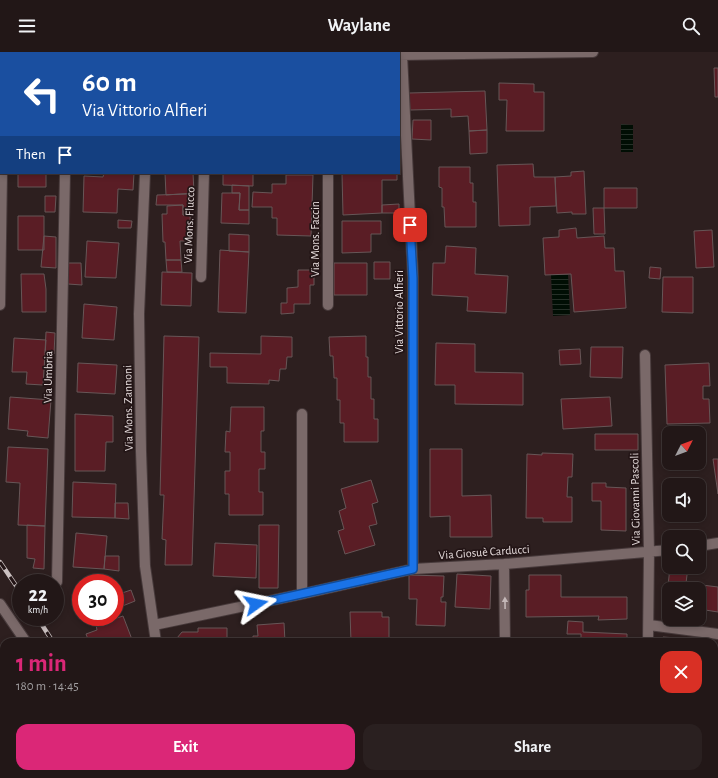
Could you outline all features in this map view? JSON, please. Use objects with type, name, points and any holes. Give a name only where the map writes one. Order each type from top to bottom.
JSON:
[{"type":"street","points":[[400,55],[593,52]]},
{"type":"street","name":"Via Vittorio Alfieri","points":[[400,55],[413,278],[413,569]]},
{"type":"street","points":[[0,305],[2,174]]},
{"type":"street","name":"Via Umbria","points":[[56,574],[65,174]]},
{"type":"street","name":"Via Mons. Zannoni","points":[[145,174],[139,314],[141,444],[145,566],[156,638]]},
{"type":"street","name":"Via Mons. Flucco","points":[[201,277],[204,174]]},
{"type":"street","name":"Via Mons. Faccin","points":[[328,174],[328,305]]},
{"type":"street","name":"Via Giovanni Pascoli","points":[[645,356],[649,552],[648,638]]},
{"type":"street","points":[[302,414],[302,594]]},
{"type":"street","points":[[706,545],[718,543]]},
{"type":"street","name":"Via Giosuè Carducci","points":[[154,625],[413,569],[504,564],[662,551]]},
{"type":"street","points":[[504,564],[505,638]]},
{"type":"street","points":[[0,604],[23,638]]},
{"type":"street","points":[[648,625],[718,634]]},
{"type":"shaded area","points":[[621,124],[633,125],[633,152],[621,152]]},
{"type":"shaded area","points":[[568,274],[570,315],[553,316],[551,275]]},
{"type":"building","points":[[714,68],[718,68],[718,97],[715,97]]},
{"type":"building","points":[[499,83],[534,84],[534,92],[544,92],[544,131],[506,131],[507,100],[499,100]]},
{"type":"building","points":[[485,91],[487,130],[469,131],[468,116],[451,117],[451,109],[410,110],[409,93]]},
{"type":"building","points":[[413,120],[431,120],[431,140],[412,139]]},
{"type":"building","points":[[487,130],[487,153],[470,154],[469,131]]},
{"type":"building","points":[[533,164],[534,177],[555,177],[556,206],[530,207],[530,225],[499,226],[497,165]]},
{"type":"building","points":[[439,167],[470,167],[470,183],[473,183],[473,202],[476,202],[476,227],[445,227],[444,207],[442,207],[442,188],[439,187]]},
{"type":"building","points":[[584,171],[586,214],[572,214],[572,212],[557,213],[555,177],[571,176],[571,172]]},
{"type":"building","points":[[18,174],[46,174],[46,187],[18,187]]},
{"type":"building","points":[[104,174],[134,174],[133,190],[118,189],[117,213],[83,212],[84,176],[103,177]]},
{"type":"building","points":[[165,174],[193,174],[194,193],[166,195]]},
{"type":"building","points":[[223,174],[253,174],[253,186],[223,185]]},
{"type":"building","points":[[342,174],[397,174],[397,180],[382,180],[382,213],[343,215]]},
{"type":"building","points":[[286,175],[313,175],[311,236],[277,235],[277,218],[272,218],[272,207],[252,207],[253,192],[272,193],[272,184],[286,184]]},
{"type":"building","points":[[232,185],[249,186],[249,210],[239,210],[240,193],[232,193]]},
{"type":"building","points":[[604,188],[637,188],[637,208],[604,208]]},
{"type":"building","points":[[222,193],[240,193],[239,210],[249,210],[249,224],[221,223]]},
{"type":"building","points":[[188,194],[190,215],[183,215],[183,205],[156,205],[157,195]]},
{"type":"building","points":[[45,196],[56,196],[55,212],[45,212]]},
{"type":"building","points":[[399,204],[399,213],[382,213],[382,205]]},
{"type":"building","points":[[183,205],[183,215],[190,215],[191,241],[180,241],[181,260],[166,260],[165,242],[163,242],[162,214],[167,214],[167,206]]},
{"type":"building","points":[[593,208],[604,208],[605,234],[594,234]]},
{"type":"building","points":[[18,216],[44,216],[44,250],[18,250]]},
{"type":"building","points":[[118,220],[132,221],[131,228],[118,228]]},
{"type":"building","points":[[342,221],[381,221],[381,234],[371,234],[371,252],[342,253]]},
{"type":"building","points":[[576,228],[577,238],[604,236],[605,248],[614,248],[615,271],[624,271],[626,308],[574,312],[571,274],[545,275],[543,238],[559,237],[559,230]]},
{"type":"building","points":[[712,230],[714,267],[696,268],[694,231]]},
{"type":"building","points":[[229,234],[249,235],[249,252],[229,251]]},
{"type":"building","points":[[44,236],[56,237],[56,268],[41,267]]},
{"type":"building","points":[[87,241],[119,243],[116,278],[85,277]]},
{"type":"building","points":[[446,246],[476,248],[475,274],[508,276],[506,313],[467,311],[468,297],[432,295],[433,263],[445,263]]},
{"type":"building","points":[[220,250],[249,252],[246,313],[218,312]]},
{"type":"building","points":[[166,260],[181,260],[182,272],[167,272]]},
{"type":"building","points":[[374,262],[390,262],[390,279],[374,279]]},
{"type":"building","points":[[68,263],[81,263],[82,285],[68,284]]},
{"type":"building","points":[[334,263],[367,263],[367,295],[334,295]]},
{"type":"building","points":[[650,267],[661,268],[660,279],[649,278]]},
{"type":"building","points":[[298,270],[314,270],[314,285],[310,285],[310,304],[294,304],[294,313],[281,314],[281,303],[287,303],[287,288],[298,287]]},
{"type":"building","points":[[162,272],[192,273],[191,306],[161,305]]},
{"type":"building","points":[[21,274],[44,274],[46,289],[46,312],[22,312]]},
{"type":"building","points":[[663,277],[693,277],[693,313],[662,312]]},
{"type":"building","points":[[84,304],[117,307],[114,340],[82,338]]},
{"type":"building","points":[[46,332],[55,333],[54,354],[45,353]]},
{"type":"building","points":[[164,336],[199,337],[192,565],[165,565],[166,540],[162,539],[164,495],[160,495]]},
{"type":"building","points":[[261,336],[292,337],[292,357],[287,357],[286,369],[280,369],[279,381],[269,380],[269,384],[227,383],[227,367],[210,367],[210,353],[261,354]]},
{"type":"building","points":[[366,336],[368,377],[371,377],[371,399],[374,399],[374,419],[378,419],[378,442],[344,442],[344,423],[340,423],[340,400],[337,400],[337,378],[334,378],[333,356],[330,356],[329,337]]},
{"type":"building","points":[[14,338],[46,340],[43,385],[26,384],[27,372],[12,372]]},
{"type":"building","points":[[436,343],[475,344],[475,372],[523,373],[523,405],[455,404],[455,385],[435,385]]},
{"type":"building","points":[[591,347],[623,347],[622,378],[590,377]]},
{"type":"building","points":[[580,349],[581,364],[560,365],[559,350]]},
{"type":"building","points":[[78,363],[117,365],[115,394],[77,392]]},
{"type":"building","points":[[709,363],[710,386],[703,386],[703,399],[709,399],[710,423],[667,424],[665,365]]},
{"type":"building","points":[[10,397],[51,400],[48,438],[27,436],[28,431],[8,429]]},
{"type":"building","points":[[610,397],[612,426],[563,429],[561,399]]},
{"type":"building","points":[[231,407],[264,407],[264,431],[261,431],[261,452],[265,452],[265,469],[259,469],[259,492],[263,492],[263,515],[229,515],[229,494],[225,494],[225,471],[230,471],[230,452],[225,452],[226,431],[230,432]]},
{"type":"building","points":[[75,414],[113,416],[113,442],[106,442],[105,471],[75,471]]},
{"type":"building","points":[[595,434],[638,434],[638,450],[595,450]]},
{"type":"building","points":[[8,447],[48,449],[45,526],[18,525],[20,483],[6,482]]},
{"type":"building","points":[[430,449],[462,449],[462,496],[491,495],[492,537],[450,537],[450,516],[430,517]]},
{"type":"building","points":[[542,453],[573,454],[572,477],[568,477],[567,497],[572,497],[572,522],[543,522],[543,518],[526,518],[527,454],[542,455]]},
{"type":"building","points":[[713,459],[718,459],[718,494]]},
{"type":"building","points":[[371,480],[378,502],[372,504],[377,524],[369,526],[375,545],[345,554],[338,531],[344,529],[339,511],[346,508],[341,489]]},
{"type":"building","points":[[73,482],[116,484],[115,518],[72,517]]},
{"type":"building","points":[[592,483],[606,483],[606,487],[626,488],[626,531],[601,530],[601,501],[592,501]]},
{"type":"building","points":[[115,503],[128,503],[129,519],[115,518]]},
{"type":"building","points":[[27,525],[45,526],[44,569],[33,568],[35,559],[27,558]]},
{"type":"building","points":[[259,525],[279,525],[278,588],[259,588]]},
{"type":"building","points":[[76,533],[107,536],[104,569],[73,567]]},
{"type":"building","points":[[215,543],[257,545],[256,578],[213,576]]},
{"type":"building","points":[[105,556],[119,556],[119,571],[104,569]]},
{"type":"building","points":[[457,574],[491,576],[490,609],[455,607]]},
{"type":"building","points":[[669,574],[687,574],[686,582],[668,582]]},
{"type":"building","points":[[409,575],[444,576],[443,597],[441,597],[441,602],[446,602],[445,626],[416,625],[417,599],[409,599]]},
{"type":"building","points":[[529,575],[561,575],[561,597],[627,597],[627,619],[598,620],[599,616],[526,617],[526,590],[529,590]]},
{"type":"building","points":[[706,586],[718,587],[718,612],[706,610]]},
{"type":"building","points":[[131,590],[135,601],[124,605],[124,592]]},
{"type":"building","points":[[350,612],[382,612],[382,617],[389,617],[389,638],[351,638]]},
{"type":"building","points":[[124,619],[131,638],[88,638],[86,634],[97,630],[96,626],[124,626]]},
{"type":"building","points":[[568,621],[583,622],[583,632],[627,634],[627,638],[581,638],[581,634],[567,634]]},
{"type":"building","points":[[284,623],[285,638],[253,638],[253,636],[258,636],[257,625]]},
{"type":"building","points":[[198,628],[227,628],[227,638],[177,638],[182,632],[198,632]]},
{"type":"railway","points":[[0,562],[12,580]]},
{"type":"railway","points":[[43,626],[50,638]]},
{"type":"route","points":[[256,604],[413,569],[413,278],[410,225]]}]
